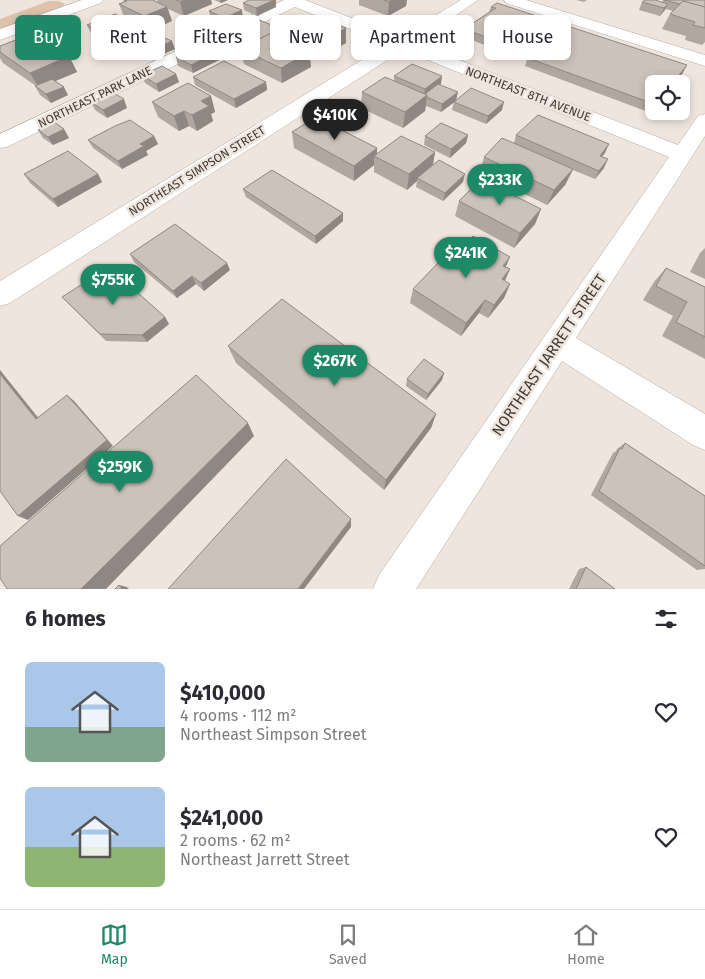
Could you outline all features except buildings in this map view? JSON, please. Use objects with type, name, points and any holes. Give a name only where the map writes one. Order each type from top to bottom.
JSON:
[{"type":"street","points":[[0,35],[96,0]]},
{"type":"street","name":"NORTHEAST 8TH AVENUE","points":[[295,0],[351,23]]},
{"type":"street","name":"NORTHEAST PARK LANE","points":[[0,142],[295,0]]},
{"type":"street","name":"NORTHEAST SIMPSON STREET","points":[[447,15],[471,0]]},
{"type":"street","points":[[511,0],[705,61]]},
{"type":"street","name":"NORTHEAST SIMPSON STREET","points":[[0,295],[375,60]]},
{"type":"street","name":"NORTHEAST 8TH AVENUE","points":[[441,60],[682,154]]},
{"type":"street","name":"NORTHEAST JARRETT STREET","points":[[393,589],[705,120]]},
{"type":"street","points":[[558,343],[705,433]]},
{"type":"shaded area","points":[[49,1],[58,1],[65,4],[59,9],[42,15],[15,15],[15,25],[0,30],[0,19]]}]
